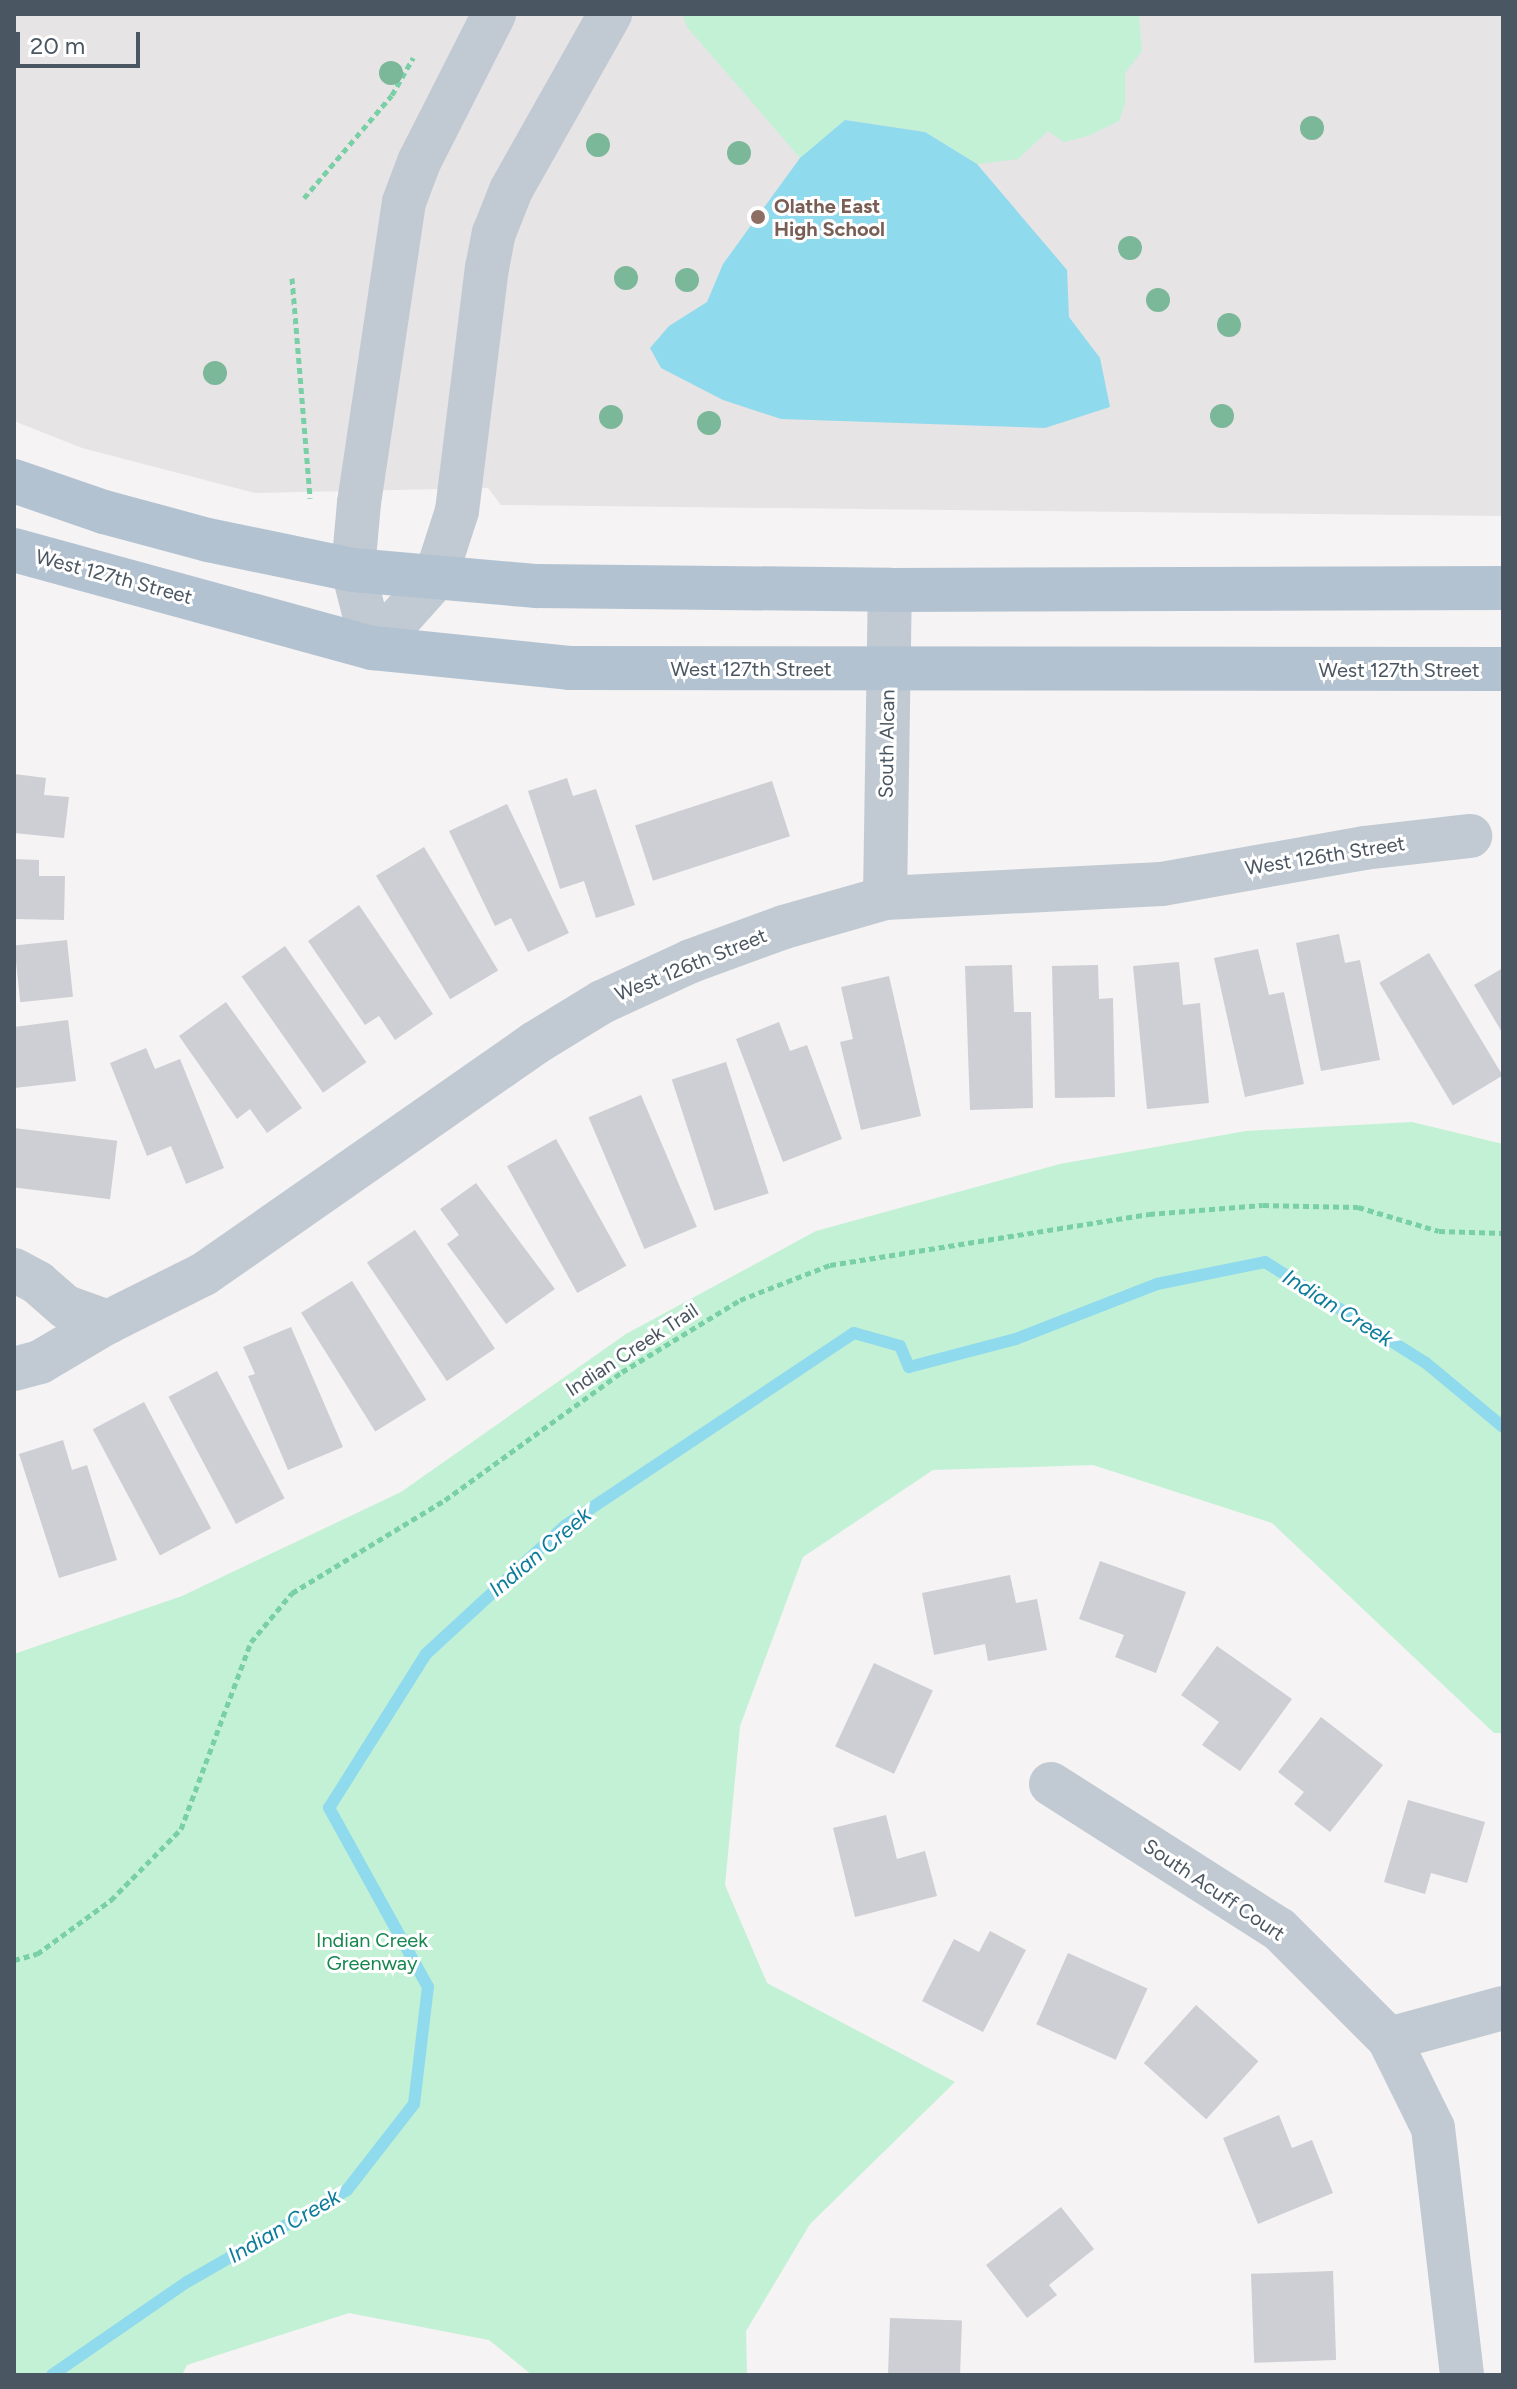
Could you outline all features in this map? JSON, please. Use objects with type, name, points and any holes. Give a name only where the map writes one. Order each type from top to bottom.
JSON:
[{"type":"main road","points":[[14,481],[104,512],[163,528],[353,570],[435,579],[537,586],[890,590],[1503,588]]},
{"type":"main road","name":"West 127th Street","points":[[14,550],[373,648],[569,668],[1503,669]]},
{"type":"street","points":[[373,648],[353,570],[359,503],[404,202],[425,148],[494,14]]},
{"type":"street","points":[[373,648],[435,579],[457,511],[494,233],[511,190],[610,14]]},
{"type":"street","name":"South Alcan","points":[[885,898],[890,590]]},
{"type":"street","name":"West 126th Street","points":[[14,1369],[40,1362],[108,1322],[204,1274],[535,1043],[602,1002],[691,961],[784,927],[885,898],[1162,884],[1364,848],[1470,836]]},
{"type":"street","points":[[14,1270],[38,1283],[66,1307],[108,1322]]},
{"type":"street","name":"South Acuff Court","points":[[1051,1784],[1279,1929],[1389,2039],[1433,2128],[1462,2375]]},
{"type":"street","points":[[1389,2039],[1503,2008]]},
{"type":"path","points":[[304,198],[392,95],[413,58]]},
{"type":"path","points":[[292,278],[310,498]]},
{"type":"path","name":"Indian Creek Trail","points":[[14,1960],[37,1954],[111,1900],[181,1829],[251,1642],[292,1593],[445,1500],[622,1372],[740,1300],[830,1265],[1149,1214],[1263,1205],[1358,1207],[1439,1231],[1503,1233]]},
{"type":"shaded area","name":"Olathe East High School","points":[[14,14],[1503,14],[1503,516],[501,505],[488,488],[255,493],[82,448],[14,421]]},
{"type":"green space","points":[[682,14],[1139,14],[1142,51],[1125,73],[1125,103],[1119,121],[1088,136],[1064,142],[1048,131],[1018,159],[977,164],[925,132],[845,120],[800,158],[687,27]]},
{"type":"green space","name":"Indian Creek Greenway","points":[[1412,1122],[1503,1144],[1503,1733],[1494,1733],[1272,1523],[1093,1465],[933,1470],[803,1557],[740,1726],[725,1885],[767,1983],[955,2082],[810,2224],[746,2331],[747,2375],[532,2375],[489,2340],[349,2313],[187,2365],[182,2375],[14,2375],[14,1654],[182,1596],[401,1492],[626,1334],[816,1231],[1060,1164],[1246,1131]]},
{"type":"water","points":[[845,120],[925,132],[977,164],[1067,270],[1069,317],[1100,358],[1110,407],[1045,428],[781,419],[723,400],[661,368],[650,348],[669,326],[707,302],[723,264],[800,158]]},
{"type":"building","points":[[14,774],[46,778],[44,795],[69,797],[64,838],[14,833]]},
{"type":"building","points":[[567,778],[573,796],[596,789],[635,905],[596,918],[584,881],[560,889],[528,791]]},
{"type":"building","points":[[772,781],[790,836],[653,881],[635,825]]},
{"type":"building","points":[[507,804],[569,933],[528,952],[511,918],[495,926],[449,831]]},
{"type":"building","points":[[424,847],[498,970],[450,999],[376,876]]},
{"type":"building","points":[[14,859],[39,860],[39,876],[65,876],[64,920],[14,919]]},
{"type":"building","points":[[359,905],[433,1014],[395,1040],[379,1016],[365,1025],[308,941]]},
{"type":"building","points":[[1339,934],[1345,963],[1360,960],[1380,1060],[1321,1071],[1296,943]]},
{"type":"building","points":[[67,940],[73,997],[20,1002],[14,946]]},
{"type":"building","points":[[285,946],[366,1062],[323,1093],[242,976]]},
{"type":"building","points":[[1258,949],[1269,995],[1284,992],[1304,1084],[1245,1097],[1214,958]]},
{"type":"building","points":[[1429,953],[1503,1076],[1453,1105],[1379,983]]},
{"type":"building","points":[[1179,962],[1183,1005],[1200,1003],[1209,1103],[1147,1109],[1133,966]]},
{"type":"building","points":[[1012,965],[1014,1012],[1031,1012],[1033,1108],[970,1110],[965,966]]},
{"type":"building","points":[[1098,965],[1099,999],[1113,998],[1115,1097],[1055,1098],[1052,966]]},
{"type":"building","points":[[1503,968],[1503,1034],[1474,985]]},
{"type":"building","points":[[889,976],[921,1116],[861,1130],[840,1042],[853,1039],[841,987]]},
{"type":"building","points":[[226,1002],[302,1108],[267,1133],[250,1109],[237,1119],[179,1036]]},
{"type":"building","points":[[68,1020],[76,1081],[14,1088],[14,1027]]},
{"type":"building","points":[[779,1022],[790,1051],[807,1045],[842,1139],[783,1162],[736,1039]]},
{"type":"building","points":[[146,1048],[155,1069],[180,1059],[224,1168],[186,1184],[171,1146],[147,1156],[110,1063]]},
{"type":"building","points":[[726,1062],[769,1193],[714,1211],[672,1080]]},
{"type":"building","points":[[641,1095],[697,1227],[644,1249],[589,1117]]},
{"type":"building","points":[[14,1128],[117,1141],[110,1199],[14,1187]]},
{"type":"building","points":[[556,1139],[626,1266],[577,1293],[507,1166]]},
{"type":"building","points":[[476,1183],[555,1289],[506,1324],[447,1244],[459,1235],[440,1209]]},
{"type":"building","points":[[415,1230],[495,1349],[447,1381],[367,1262]]},
{"type":"building","points":[[352,1281],[426,1400],[375,1432],[301,1313]]},
{"type":"building","points":[[291,1327],[343,1447],[288,1470],[248,1376],[255,1374],[243,1347]]},
{"type":"building","points":[[217,1371],[285,1498],[236,1524],[168,1397]]},
{"type":"building","points":[[144,1402],[211,1528],[160,1555],[93,1429]]},
{"type":"building","points":[[63,1440],[72,1470],[87,1465],[117,1560],[59,1578],[19,1454]]},
{"type":"building","points":[[1100,1561],[1186,1592],[1156,1673],[1115,1657],[1124,1635],[1079,1619]]},
{"type":"building","points":[[1010,1575],[1016,1603],[1037,1599],[1047,1650],[988,1661],[985,1644],[934,1655],[922,1593]]},
{"type":"building","points":[[1217,1646],[1292,1699],[1240,1771],[1202,1745],[1219,1722],[1181,1695]]},
{"type":"building","points":[[874,1663],[933,1690],[894,1774],[835,1746]]},
{"type":"building","points":[[1321,1717],[1383,1765],[1330,1832],[1294,1804],[1304,1792],[1278,1772]]},
{"type":"building","points":[[1408,1800],[1485,1822],[1467,1883],[1431,1873],[1425,1894],[1384,1882]]},
{"type":"building","points":[[886,1815],[897,1859],[925,1851],[937,1896],[855,1917],[833,1828]]},
{"type":"building","points":[[990,1931],[1026,1950],[983,2032],[922,2001],[954,1939],[979,1952]]},
{"type":"building","points":[[1068,1953],[1147,1988],[1116,2060],[1036,2024]]},
{"type":"building","points":[[1196,2005],[1258,2061],[1206,2119],[1144,2063]]},
{"type":"building","points":[[1279,2115],[1292,2148],[1312,2140],[1333,2193],[1258,2224],[1223,2138]]},
{"type":"building","points":[[1061,2207],[1094,2249],[1049,2285],[1057,2295],[1027,2318],[986,2265]]},
{"type":"building","points":[[1333,2271],[1336,2360],[1254,2363],[1251,2274]]},
{"type":"building","points":[[890,2318],[962,2321],[960,2375],[888,2375]]},
{"type":"waterway","name":"Indian Creek","points":[[52,2375],[187,2282],[347,2190],[414,2104],[428,1987],[329,1808],[426,1654],[566,1525],[854,1333],[900,1346],[909,1367],[1016,1339],[1157,1284],[1265,1262],[1426,1363],[1503,1427]]},
{"type":"place","name":"Olathe East High School","points":[[758,217]]}]
